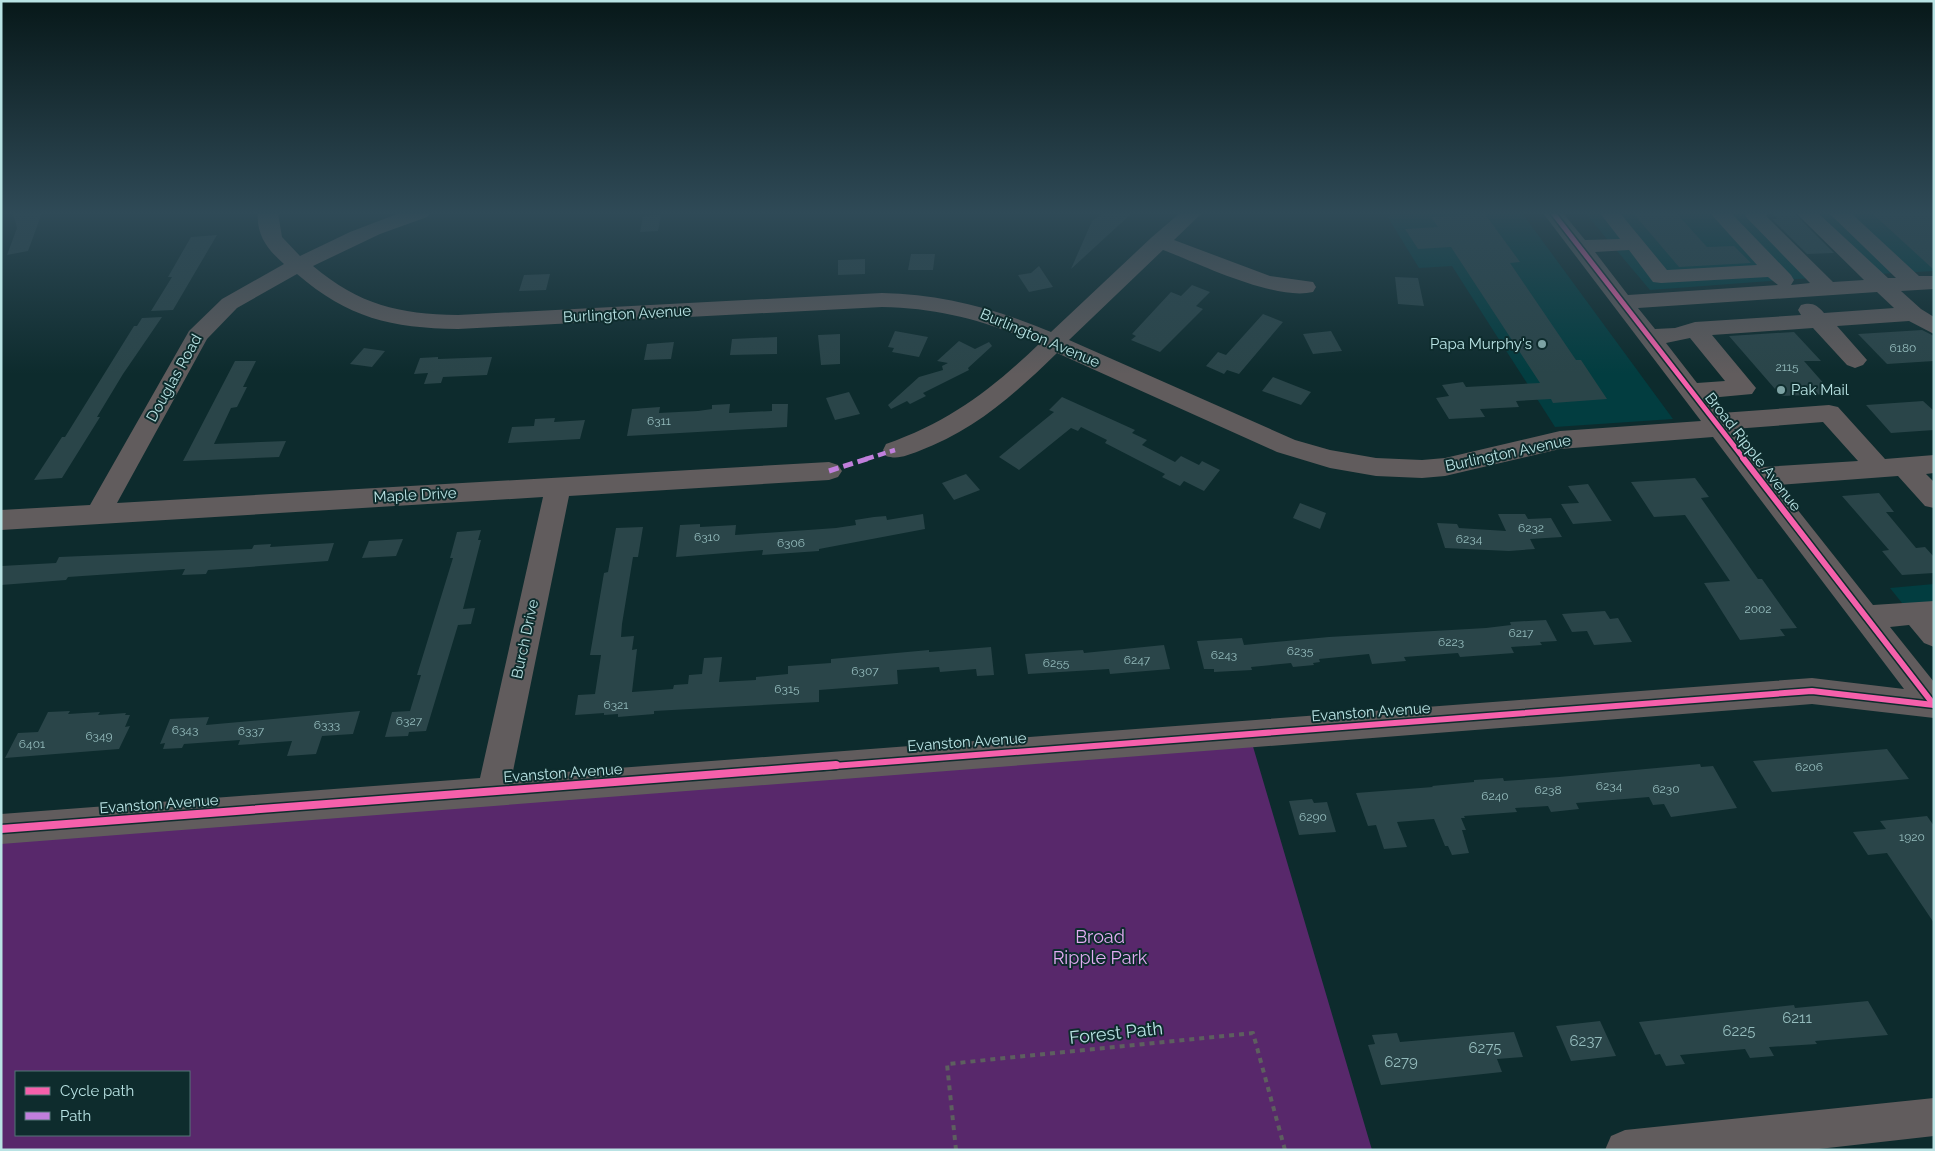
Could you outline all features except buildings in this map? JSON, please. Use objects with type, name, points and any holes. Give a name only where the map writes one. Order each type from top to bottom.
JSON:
[{"type":"street","name":"Douglas Road","points":[[98,514],[204,326],[235,298],[295,267]]},
{"type":"street","name":"Burlington Avenue","points":[[300,267],[332,292],[362,307],[386,314],[420,320],[475,322],[911,300],[970,309],[1054,342],[1286,446],[1337,461],[1373,467],[1407,469],[1450,467],[1560,440],[1829,413],[1892,467]]},
{"type":"street","points":[[895,450],[939,433],[978,411],[1001,394],[1132,267]]},
{"type":"street","points":[[1226,267],[1266,282],[1305,287]]},
{"type":"street","name":"Broad Ripple Avenue","points":[[1594,267],[1866,617],[1921,671],[1934,705]]},
{"type":"street","points":[[1652,267],[1661,277],[1774,270]]},
{"type":"street","points":[[1771,267],[1855,360]]},
{"type":"street","points":[[1805,267],[1827,288]]},
{"type":"street","points":[[1905,267],[1924,282]]},
{"type":"street","points":[[1809,271],[1865,268],[1913,314],[1934,327]]},
{"type":"street","points":[[1620,302],[1924,282]]},
{"type":"street","points":[[1648,337],[1677,335],[1695,329],[1913,314]]},
{"type":"street","points":[[1690,392],[1744,388],[1695,329]]},
{"type":"street","points":[[1732,389],[1755,419]]},
{"type":"street","points":[[1757,477],[1934,464]]},
{"type":"street","points":[[1892,467],[1934,499]]},
{"type":"street","name":"Maple Drive","points":[[1,520],[829,471]]},
{"type":"street","name":"Burch Drive","points":[[493,791],[558,487]]},
{"type":"street","points":[[1866,617],[1925,612],[1934,635]]},
{"type":"street","name":"Evanston Avenue","points":[[1,828],[1812,691],[1934,705]]},
{"type":"street","points":[[1625,1150],[1934,1117]]},
{"type":"shaded area","points":[[1452,267],[1561,267],[1673,419],[1555,427]]},
{"type":"shaded area","points":[[1630,267],[1801,267],[1812,278],[1650,290]]},
{"type":"shaded area","points":[[1871,267],[1934,267],[1934,271],[1879,274]]},
{"type":"shaded area","points":[[1934,584],[1934,643],[1890,588]]},
{"type":"green space","name":"Broad Ripple Park","points":[[1249,733],[1372,1150],[1,1150],[1,828]]},
{"type":"marked path","points":[[829,471],[895,450]]},
{"type":"cycle path","points":[[1595,267],[1934,705]]},
{"type":"cycle path","points":[[1,829],[1812,691],[1934,705]]},
{"type":"place","name":"Papa Murphy's","points":[[1542,344]]},
{"type":"place","name":"Pak Mail","points":[[1781,390]]}]
